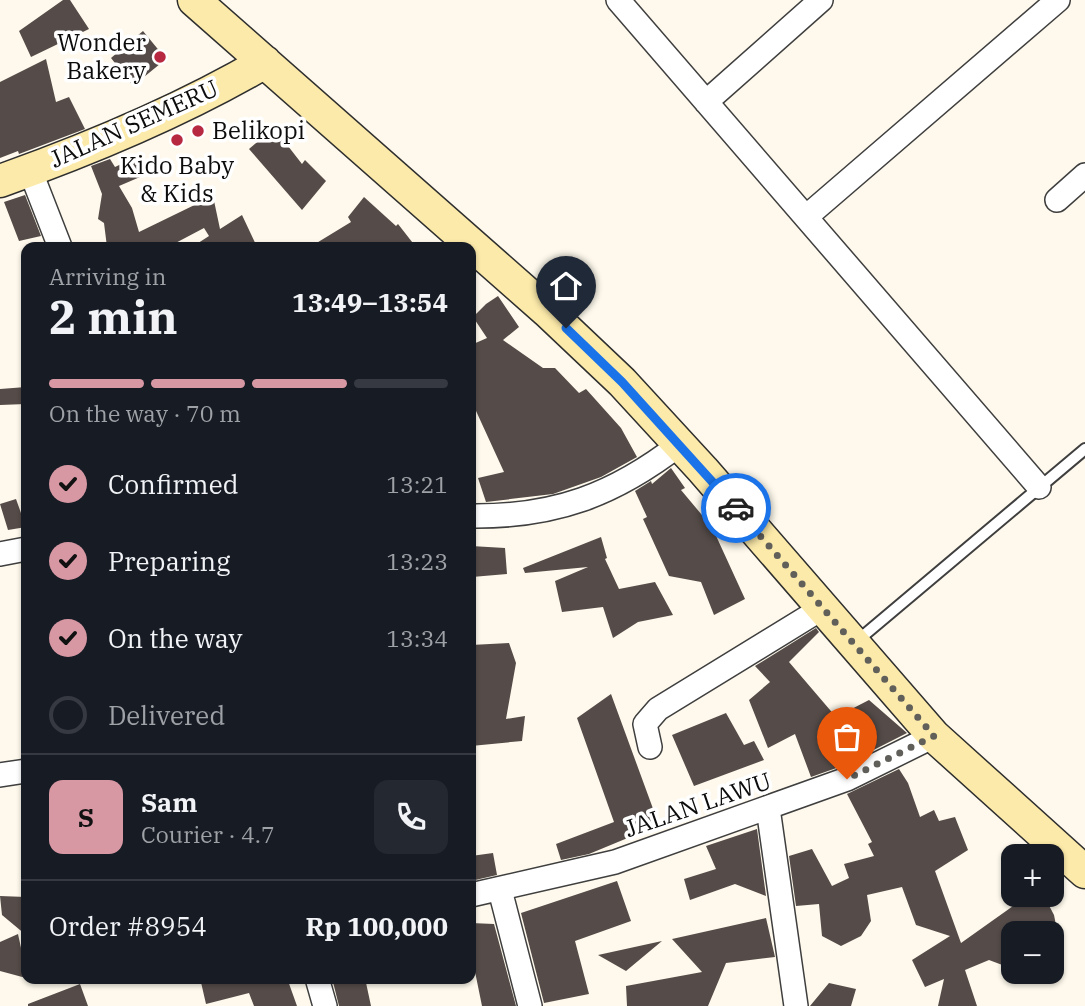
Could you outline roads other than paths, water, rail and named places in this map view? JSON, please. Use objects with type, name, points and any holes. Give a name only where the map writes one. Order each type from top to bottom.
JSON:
[{"type":"main road","points":[[194,0],[469,242]]},
{"type":"main road","name":"JALAN SEMERU","points":[[0,181],[217,89],[265,62]]},
{"type":"main road","points":[[476,248],[622,382],[680,444],[852,645],[934,736],[1085,872]]},
{"type":"street","points":[[618,0],[1039,487]]},
{"type":"street","points":[[706,102],[821,0]]},
{"type":"street","points":[[806,217],[1058,0]]},
{"type":"street","points":[[30,170],[58,242]]},
{"type":"street","points":[[1057,200],[1085,175]]},
{"type":"street","points":[[476,516],[513,515],[605,493],[643,472],[680,444]]},
{"type":"street","points":[[0,554],[21,550]]},
{"type":"street","points":[[650,747],[645,724],[658,709],[821,609]]},
{"type":"street","name":"JALAN LAWU","points":[[476,894],[615,862],[847,779],[934,736]]},
{"type":"street","points":[[0,775],[21,772]]},
{"type":"street","points":[[768,808],[796,1006]]},
{"type":"street","points":[[500,890],[530,1006]]},
{"type":"street","points":[[319,984],[325,1006]]},
{"type":"lane","points":[[852,645],[1085,449]]},
{"type":"place","name":"Wonder Bakery","points":[[160,57]]},
{"type":"place","name":"Belikopi","points":[[198,131]]},
{"type":"place","name":"Kido Baby & Kids","points":[[177,140]]}]
